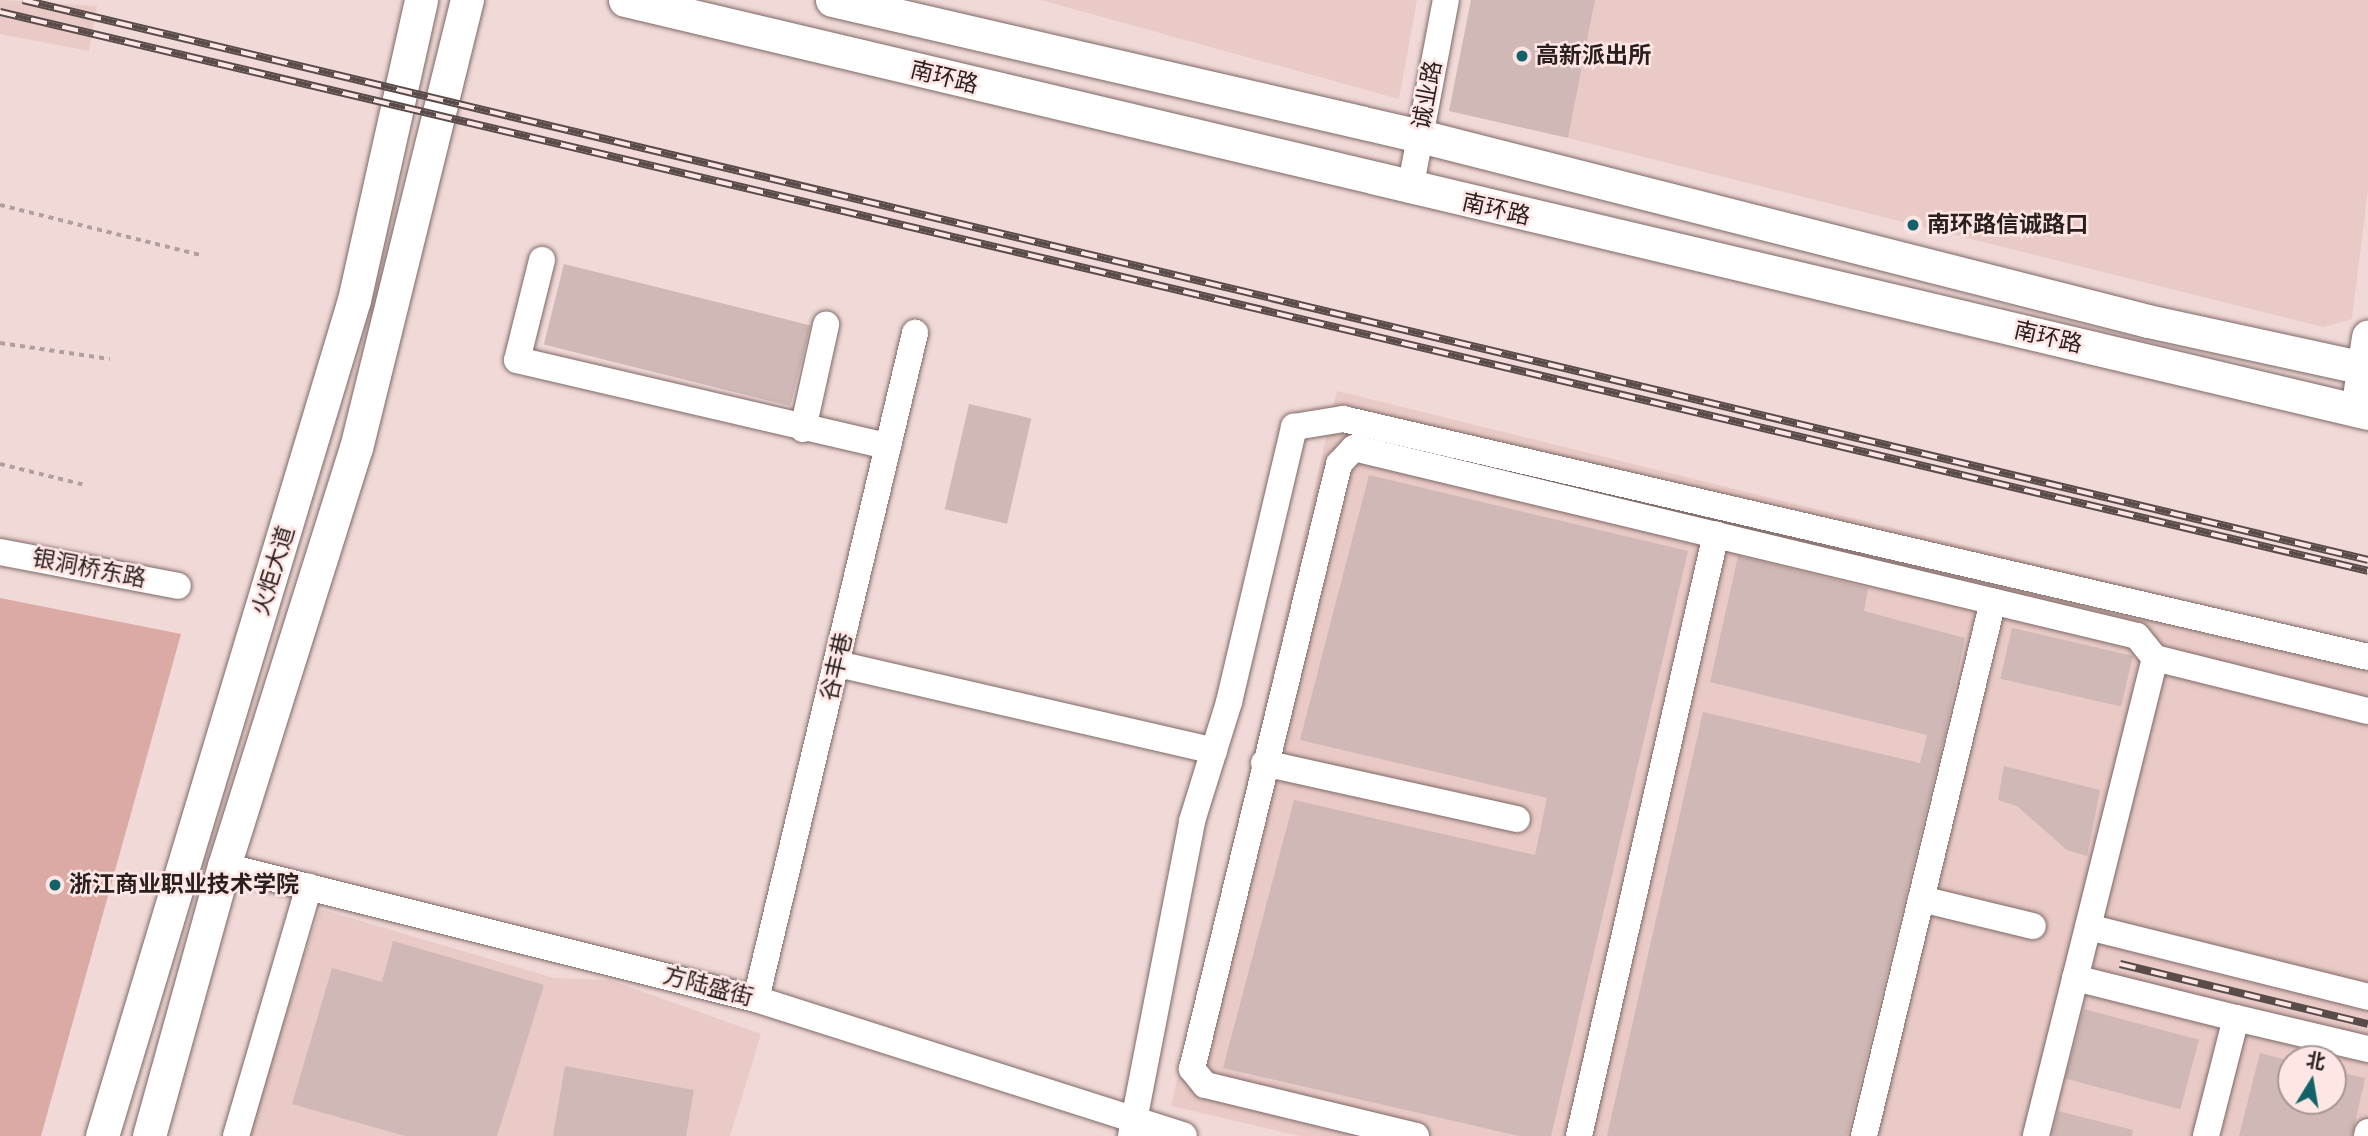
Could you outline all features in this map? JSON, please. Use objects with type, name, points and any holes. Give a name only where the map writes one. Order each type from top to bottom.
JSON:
[{"type":"main road","name":"火炬大道","points":[[102,1136],[351,311],[421,0]]},
{"type":"main road","name":"火炬大道","points":[[149,1136],[224,866],[356,448],[467,0]]},
{"type":"main road","name":"南环路","points":[[625,0],[1409,190],[2362,411]]},
{"type":"main road","name":"南环路","points":[[832,0],[1420,136],[2148,321],[2366,358]]},
{"type":"main road","points":[[2362,411],[2366,358]]},
{"type":"street","name":"诚业路","points":[[1409,190],[1446,0]]},
{"type":"street","points":[[542,260],[517,360],[803,429],[888,446]]},
{"type":"street","points":[[803,429],[826,325]]},
{"type":"street","name":"谷丰巷","points":[[756,999],[915,333]]},
{"type":"street","points":[[1133,1130],[1172,943],[1171,911],[1214,751],[1294,427],[1342,419],[2368,657]]},
{"type":"street","points":[[1416,1136],[1205,1085],[1192,1069],[1339,464],[1354,448],[2137,636],[2155,659],[2368,711]]},
{"type":"street","points":[[1579,1136],[1716,534]]},
{"type":"street","name":"银洞桥东路","points":[[0,552],[178,586]]},
{"type":"street","points":[[1864,1136],[1993,601]]},
{"type":"street","points":[[2036,1136],[2155,659]]},
{"type":"street","points":[[838,664],[1214,751]]},
{"type":"street","points":[[1265,763],[1517,819]]},
{"type":"street","name":"方陆盛街","points":[[224,866],[756,999],[1133,1130],[1184,1136]]},
{"type":"street","points":[[236,1136],[309,886]]},
{"type":"street","points":[[1921,899],[2033,926]]},
{"type":"street","points":[[2088,927],[2368,997]]},
{"type":"street","points":[[2075,978],[2368,1049]]},
{"type":"street","points":[[2206,1136],[2236,1018]]},
{"type":"path","points":[[0,205],[201,255]]},
{"type":"path","points":[[0,343],[110,359]]},
{"type":"path","points":[[0,464],[85,485]]},
{"type":"shaded area","points":[[0,0],[97,6],[89,51],[0,34]]},
{"type":"shaded area","points":[[1041,0],[1417,0],[1399,99]]},
{"type":"shaded area","points":[[1595,0],[2368,0],[2368,191],[2352,319],[2323,327],[1568,138]]},
{"type":"shaded area","points":[[1337,391],[2368,645],[2368,1136],[1300,1136],[1171,1106]]},
{"type":"shaded area","name":"浙江商业职业技术学院","points":[[0,598],[181,634],[41,1136],[0,1136]]},
{"type":"shaded area","points":[[320,909],[554,978],[610,980],[761,1034],[730,1136],[247,1136]]},
{"type":"building","name":"高新派出所","points":[[1471,0],[1595,0],[1568,138],[1449,111]]},
{"type":"building","points":[[564,264],[810,325],[790,406],[544,345]]},
{"type":"building","points":[[969,404],[1031,418],[1007,524],[945,509]]},
{"type":"building","points":[[1369,475],[1688,551],[1551,1136],[1519,1136],[1223,1068],[1294,800],[1535,855],[1547,798],[1300,740]]},
{"type":"building","points":[[1738,556],[1868,588],[1864,611],[1965,638],[1945,734],[1847,1136],[1607,1136],[1703,712],[1920,763],[1927,735],[1710,682]]},
{"type":"building","points":[[2012,628],[2133,656],[2121,707],[2000,679]]},
{"type":"building","points":[[2004,766],[2100,790],[2087,856],[2067,850],[2017,806],[1998,800]]},
{"type":"building","points":[[393,941],[544,985],[497,1136],[405,1136],[292,1104],[332,968],[382,982]]},
{"type":"building","points":[[2084,1009],[2199,1040],[2180,1109],[2065,1079]]},
{"type":"building","points":[[2260,1053],[2277,1057],[2277,1115],[2347,1115],[2347,1074],[2365,1078],[2352,1136],[2239,1136]]},
{"type":"building","points":[[565,1066],[694,1090],[686,1136],[553,1136]]},
{"type":"building","points":[[2058,1111],[2133,1130],[2132,1136],[2052,1136]]},
{"type":"railway","points":[[23,0],[2368,560]]},
{"type":"railway","points":[[0,12],[2368,571]]},
{"type":"railway","points":[[2120,964],[2368,1024]]},
{"type":"place","name":"高新派出所","points":[[1522,56]]},
{"type":"place","name":"南环路信诚路口","points":[[1913,225]]},
{"type":"place","name":"浙江商业职业技术学院","points":[[55,885]]}]
